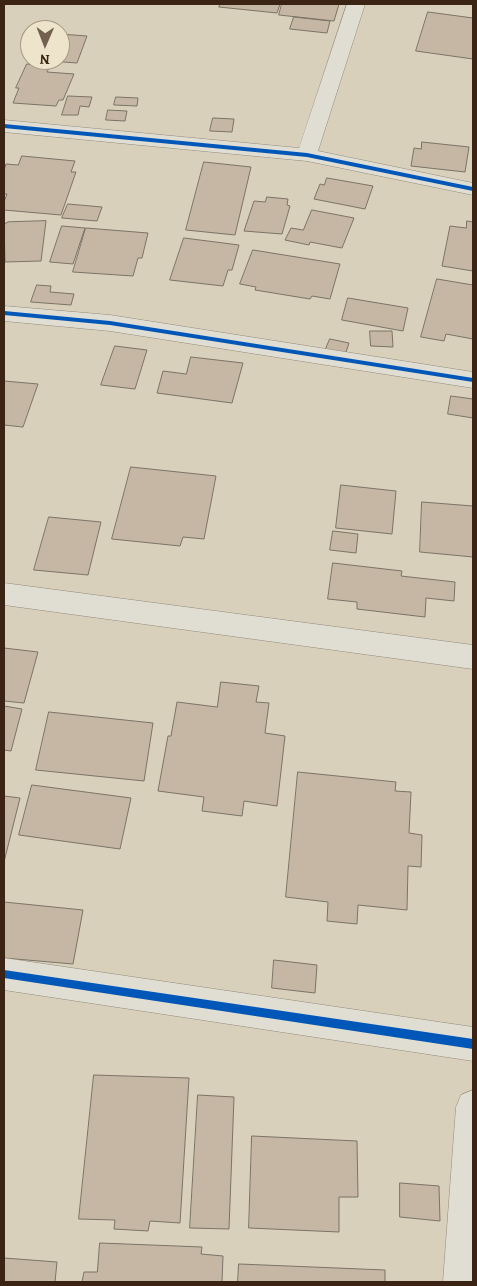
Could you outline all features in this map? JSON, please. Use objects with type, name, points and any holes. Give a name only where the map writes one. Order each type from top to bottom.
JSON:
[{"type":"street","points":[[307,155],[356,4]]},
{"type":"street","points":[[4,126],[307,155],[473,189]]},
{"type":"street","points":[[4,313],[110,323],[473,380]]},
{"type":"street","points":[[4,594],[473,657]]},
{"type":"street","points":[[4,974],[473,1044]]},
{"type":"street","points":[[462,1282],[473,1106]]},
{"type":"building","points":[[221,4],[280,4],[277,13],[219,7]]},
{"type":"building","points":[[282,4],[339,4],[334,21],[279,15]]},
{"type":"building","points":[[428,12],[473,18],[473,59],[416,51]]},
{"type":"building","points":[[294,17],[330,21],[327,33],[290,29]]},
{"type":"building","points":[[70,35],[87,36],[77,63],[70,62]]},
{"type":"building","points":[[24,70],[48,70],[47,72],[74,74],[63,100],[59,100],[56,106],[13,103],[19,88],[16,88]]},
{"type":"building","points":[[68,96],[92,97],[89,107],[80,106],[78,115],[62,115]]},
{"type":"building","points":[[116,97],[138,98],[137,106],[114,105]]},
{"type":"building","points":[[108,110],[127,111],[125,121],[106,120]]},
{"type":"building","points":[[213,118],[234,119],[232,132],[210,131]]},
{"type":"building","points":[[422,142],[469,147],[465,172],[411,166],[414,148],[421,149]]},
{"type":"building","points":[[22,156],[75,161],[71,172],[76,172],[61,215],[4,210],[7,194],[4,194],[4,170],[6,164],[18,165]]},
{"type":"building","points":[[204,162],[251,167],[235,235],[186,230]]},
{"type":"building","points":[[327,178],[373,186],[365,209],[314,199],[320,184],[324,185]]},
{"type":"building","points":[[267,197],[288,199],[287,205],[290,206],[282,234],[244,231],[254,201],[265,202]]},
{"type":"building","points":[[68,204],[102,207],[97,221],[62,218]]},
{"type":"building","points":[[312,210],[354,218],[342,248],[310,242],[309,245],[285,240],[291,228],[303,230]]},
{"type":"building","points":[[46,221],[41,261],[5,262],[4,224],[8,222]]},
{"type":"building","points":[[467,221],[473,222],[473,271],[442,266],[450,226],[466,228]]},
{"type":"building","points":[[62,226],[85,228],[73,264],[50,262]]},
{"type":"building","points":[[86,228],[148,233],[142,258],[138,258],[133,276],[73,272]]},
{"type":"building","points":[[184,238],[239,245],[232,270],[228,270],[223,286],[170,280]]},
{"type":"building","points":[[253,250],[340,264],[330,299],[312,296],[310,299],[255,290],[256,287],[240,284]]},
{"type":"building","points":[[437,279],[473,285],[473,339],[446,334],[444,341],[421,337]]},
{"type":"building","points":[[37,285],[51,286],[50,292],[74,294],[71,305],[31,302]]},
{"type":"building","points":[[348,298],[408,308],[403,331],[342,320]]},
{"type":"building","points":[[370,331],[392,331],[393,347],[371,346]]},
{"type":"building","points":[[330,339],[349,343],[345,355],[325,351]]},
{"type":"building","points":[[115,346],[147,350],[135,389],[101,385]]},
{"type":"building","points":[[191,357],[243,363],[232,403],[157,393],[163,371],[186,374]]},
{"type":"building","points":[[4,381],[38,384],[23,427],[4,425]]},
{"type":"building","points":[[451,396],[473,399],[473,418],[448,414]]},
{"type":"building","points":[[131,467],[216,476],[204,539],[183,537],[180,546],[112,539]]},
{"type":"building","points":[[341,485],[396,491],[392,534],[336,528]]},
{"type":"building","points":[[422,502],[473,506],[473,557],[420,552]]},
{"type":"building","points":[[49,517],[101,522],[88,575],[34,570]]},
{"type":"building","points":[[333,531],[358,534],[356,553],[330,550]]},
{"type":"building","points":[[333,563],[402,571],[401,576],[455,582],[454,601],[426,598],[425,617],[357,609],[357,602],[328,599]]},
{"type":"building","points":[[4,648],[38,652],[24,703],[4,701]]},
{"type":"building","points":[[221,682],[259,686],[256,702],[269,703],[265,733],[285,736],[277,806],[244,801],[242,816],[202,811],[204,797],[158,791],[168,736],[171,736],[177,702],[217,707]]},
{"type":"building","points":[[4,706],[22,709],[11,751],[4,750]]},
{"type":"building","points":[[49,712],[153,723],[144,781],[36,770]]},
{"type":"building","points":[[298,772],[396,782],[395,791],[411,792],[409,833],[422,835],[421,867],[408,866],[407,910],[358,905],[357,924],[327,921],[328,902],[286,897]]},
{"type":"building","points":[[32,785],[131,798],[120,849],[19,835]]},
{"type":"building","points":[[4,796],[20,798],[4,862]]},
{"type":"building","points":[[4,902],[83,910],[73,964],[4,958]]},
{"type":"building","points":[[274,960],[317,965],[315,993],[272,988]]},
{"type":"building","points":[[94,1075],[189,1078],[180,1223],[150,1221],[148,1231],[114,1229],[115,1220],[79,1219]]},
{"type":"building","points":[[198,1095],[234,1097],[229,1229],[190,1228]]},
{"type":"building","points":[[252,1136],[357,1141],[358,1197],[339,1197],[339,1232],[249,1228]]},
{"type":"building","points":[[400,1183],[439,1186],[440,1221],[400,1217]]},
{"type":"building","points":[[100,1243],[202,1247],[201,1254],[223,1256],[222,1282],[82,1282],[84,1272],[97,1272]]},
{"type":"building","points":[[4,1258],[57,1262],[55,1282],[4,1282]]},
{"type":"building","points":[[239,1264],[385,1270],[385,1282],[238,1282]]},
{"type":"cycle path","points":[[4,126],[307,155],[473,189]]},
{"type":"cycle path","points":[[4,313],[110,323],[473,380]]},
{"type":"cycle path","points":[[4,974],[473,1044]]}]
